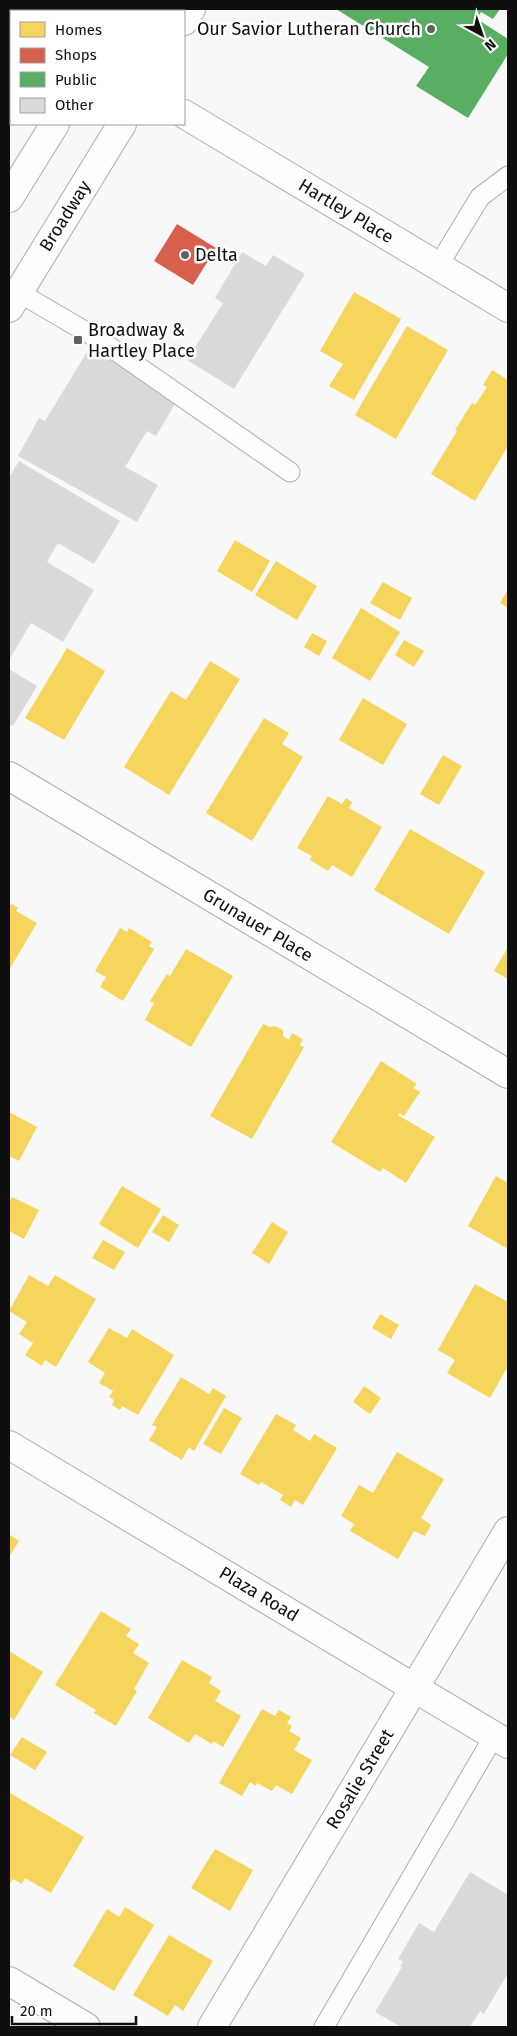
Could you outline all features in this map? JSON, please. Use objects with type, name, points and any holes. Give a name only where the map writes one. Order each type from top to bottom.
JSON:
[{"type":"street","name":"Hartley Place","points":[[185,115],[508,308]]},
{"type":"street","points":[[9,198],[53,125]]},
{"type":"street","name":"Broadway","points":[[14,300],[121,125]]},
{"type":"street","name":"Grunauer Place","points":[[9,776],[508,1074]]},
{"type":"street","name":"Plaza Road","points":[[9,1445],[501,1740]]},
{"type":"street","name":"Rosalie Street","points":[[212,2027],[508,1531]]},
{"type":"street","points":[[9,1981],[86,2027]]},
{"type":"lane","points":[[438,266],[480,198],[508,176]]},
{"type":"lane","points":[[14,300],[100,340],[290,472]]},
{"type":"lane","points":[[324,2027],[501,1740]]},
{"type":"building: Homes","points":[[354,292],[401,319],[354,400],[329,386],[343,364],[320,351]]},
{"type":"building: Homes","points":[[407,326],[448,350],[396,439],[355,415]]},
{"type":"building: Homes","points":[[492,370],[508,380],[508,446],[475,501],[431,474],[472,403],[475,405],[487,387],[483,385]]},
{"type":"building: Homes","points":[[235,540],[270,561],[252,592],[217,571]]},
{"type":"building: Homes","points":[[276,561],[317,586],[297,620],[255,595]]},
{"type":"building: Homes","points":[[383,582],[412,598],[400,620],[370,603]]},
{"type":"building: Homes","points":[[508,589],[508,608],[500,603]]},
{"type":"building: Homes","points":[[361,608],[400,632],[370,681],[332,658]]},
{"type":"building: Homes","points":[[312,633],[327,641],[319,656],[304,647]]},
{"type":"building: Homes","points":[[404,640],[424,651],[414,667],[395,655]]},
{"type":"building: Homes","points":[[67,648],[105,671],[64,740],[25,718]]},
{"type":"building: Homes","points":[[210,661],[240,679],[169,795],[124,767],[171,691],[186,700]]},
{"type":"building: Homes","points":[[363,698],[407,724],[383,765],[339,740]]},
{"type":"building: Homes","points":[[264,718],[289,733],[282,744],[303,757],[252,841],[206,813]]},
{"type":"building: Homes","points":[[443,755],[462,766],[439,805],[420,794]]},
{"type":"building: Homes","points":[[328,796],[342,804],[346,798],[352,802],[349,808],[382,827],[352,877],[332,865],[328,871],[310,860],[312,856],[297,848]]},
{"type":"building: Homes","points":[[410,829],[485,872],[449,934],[374,890]]},
{"type":"building: Homes","points":[[12,904],[18,908],[16,911],[37,923],[9,970],[9,906]]},
{"type":"building: Homes","points":[[120,928],[127,932],[129,928],[152,942],[149,946],[154,949],[123,1001],[100,987],[106,977],[95,971]]},
{"type":"building: Homes","points":[[508,947],[508,979],[494,971]]},
{"type":"building: Homes","points":[[186,949],[233,976],[191,1047],[145,1020],[154,1003],[150,1001],[167,974],[170,976]]},
{"type":"building: Homes","points":[[263,1024],[270,1027],[275,1026],[283,1030],[283,1036],[289,1040],[292,1033],[303,1039],[300,1045],[304,1047],[252,1139],[210,1116]]},
{"type":"building: Homes","points":[[381,1061],[417,1084],[413,1088],[420,1092],[404,1116],[399,1113],[398,1115],[435,1137],[406,1183],[383,1168],[380,1172],[331,1142]]},
{"type":"building: Homes","points":[[9,1112],[37,1127],[19,1161],[9,1156]]},
{"type":"building: Homes","points":[[496,1176],[508,1183],[508,1249],[468,1226]]},
{"type":"building: Homes","points":[[122,1186],[161,1209],[138,1248],[99,1224]]},
{"type":"building: Homes","points":[[12,1197],[39,1210],[24,1239],[9,1231],[9,1202]]},
{"type":"building: Homes","points":[[163,1215],[179,1225],[169,1242],[152,1232]]},
{"type":"building: Homes","points":[[272,1222],[288,1232],[269,1264],[252,1253]]},
{"type":"building: Homes","points":[[103,1240],[125,1252],[114,1270],[92,1258]]},
{"type":"building: Homes","points":[[29,1275],[48,1286],[55,1275],[96,1299],[56,1367],[45,1360],[42,1366],[25,1355],[33,1343],[19,1334],[27,1322],[9,1311]]},
{"type":"building: Homes","points":[[475,1284],[508,1302],[508,1366],[490,1398],[447,1373],[455,1360],[438,1350]]},
{"type":"building: Homes","points":[[380,1314],[399,1325],[391,1339],[372,1328]]},
{"type":"building: Homes","points":[[109,1328],[127,1338],[132,1329],[174,1355],[138,1415],[122,1406],[120,1410],[112,1405],[114,1400],[109,1397],[113,1391],[99,1383],[105,1373],[88,1362]]},
{"type":"building: Homes","points":[[181,1377],[209,1394],[213,1388],[226,1396],[194,1451],[189,1447],[182,1460],[149,1440],[157,1427],[152,1425]]},
{"type":"building: Homes","points":[[364,1386],[381,1398],[370,1414],[353,1402]]},
{"type":"building: Homes","points":[[224,1408],[242,1418],[221,1454],[203,1444]]},
{"type":"building: Homes","points":[[276,1414],[296,1425],[293,1430],[310,1441],[314,1434],[337,1448],[303,1505],[295,1500],[291,1507],[280,1500],[283,1495],[261,1482],[259,1485],[240,1474]]},
{"type":"building: Homes","points":[[397,1452],[444,1479],[421,1518],[431,1525],[425,1536],[414,1531],[398,1559],[350,1531],[354,1524],[341,1516],[359,1485],[373,1493]]},
{"type":"building: Homes","points":[[9,1534],[19,1541],[9,1557]]},
{"type":"building: Homes","points":[[101,1611],[131,1629],[126,1636],[139,1644],[133,1653],[149,1663],[134,1689],[137,1691],[116,1726],[94,1713],[96,1710],[55,1685]]},
{"type":"building: Homes","points":[[9,1651],[43,1672],[14,1720],[9,1716]]},
{"type":"building: Homes","points":[[182,1660],[212,1677],[209,1683],[221,1691],[215,1701],[241,1716],[223,1747],[213,1741],[212,1744],[195,1734],[189,1743],[148,1718]]},
{"type":"building: Homes","points":[[262,1709],[275,1716],[279,1710],[291,1717],[287,1723],[292,1726],[289,1731],[301,1738],[294,1750],[312,1760],[292,1794],[276,1785],[272,1791],[257,1783],[256,1786],[250,1782],[242,1796],[219,1783]]},
{"type":"building: Homes","points":[[22,1737],[47,1752],[35,1770],[10,1755]]},
{"type":"building: Homes","points":[[10,1793],[84,1837],[51,1893],[25,1878],[22,1884],[13,1879],[9,1885]]},
{"type":"building: Homes","points":[[215,1849],[253,1870],[230,1911],[191,1888]]},
{"type":"building: Homes","points":[[125,1907],[154,1925],[114,1991],[73,1966],[107,1909],[119,1917]]},
{"type":"building: Homes","points":[[169,1935],[213,1961],[183,2011],[175,2005],[168,2016],[133,1995]]},
{"type":"building: Shops","points":[[9,9],[51,9],[10,10],[9,80]]},
{"type":"building: Shops","name":"Delta","points":[[177,224],[216,248],[193,285],[154,261]]},
{"type":"building: Public","points":[[336,9],[500,9],[493,19],[481,12],[477,19],[508,39],[508,54],[468,118],[416,86],[429,67]]},
{"type":"building: Other","points":[[242,252],[266,266],[273,255],[305,274],[234,389],[187,360],[223,303],[215,298]]},
{"type":"building: Other","points":[[90,347],[178,399],[156,436],[147,431],[125,467],[158,485],[137,522],[18,456],[39,418],[45,421]]},
{"type":"building: Other","points":[[19,461],[120,521],[94,564],[58,543],[47,562],[94,590],[63,642],[31,623],[9,660],[9,478]]},
{"type":"building: Other","points":[[9,669],[37,686],[13,726],[9,724]]},
{"type":"building: Other","points":[[470,1872],[508,1895],[508,1973],[484,2014],[480,2011],[470,2027],[401,2027],[375,2012],[402,1967],[400,1966],[403,1962],[398,1959],[419,1923],[434,1932]]},
{"type":"place","name":"Our Savior Lutheran Church","points":[[431,29]]},
{"type":"place","name":"Delta","points":[[185,255]]},
{"type":"place","name":"Broadway & Hartley Place","points":[[78,340]]}]
